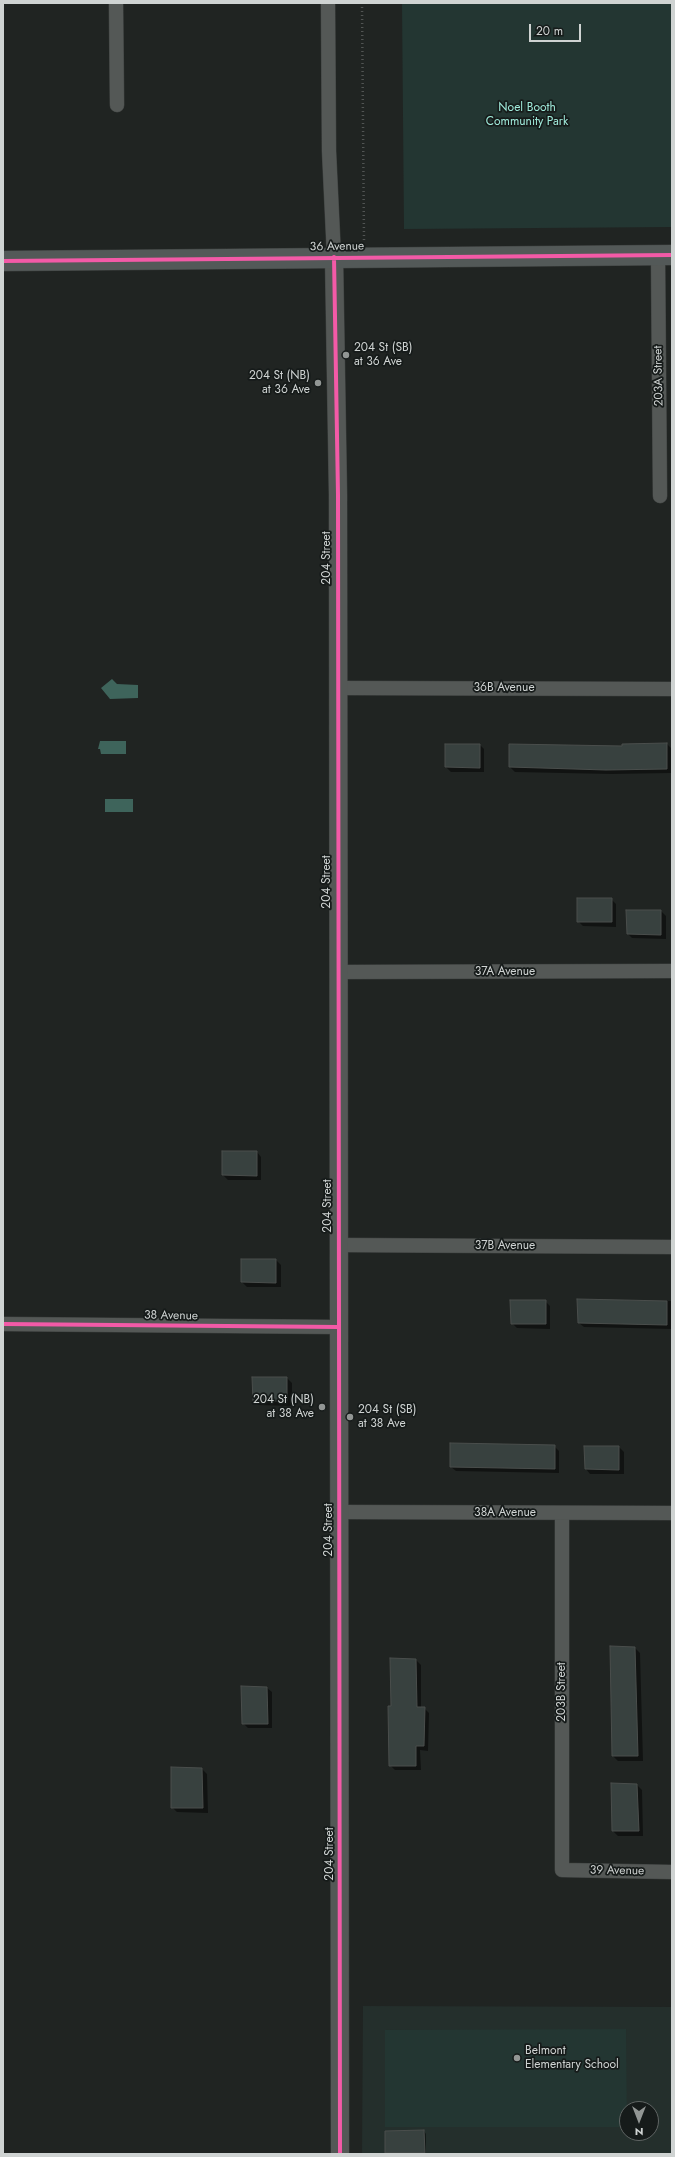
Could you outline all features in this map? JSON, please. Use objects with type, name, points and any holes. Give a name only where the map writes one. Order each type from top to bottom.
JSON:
[{"type":"main road","name":"36 Avenue","points":[[3,261],[665,255]]},
{"type":"street","points":[[116,3],[118,105]]},
{"type":"street","points":[[328,3],[329,151],[334,257]]},
{"type":"street","name":"203A Street","points":[[660,496],[665,255]]},
{"type":"street","name":"204 Street","points":[[334,257],[338,488],[337,972],[340,2154]]},
{"type":"street","name":"36B Avenue","points":[[337,688],[672,688]]},
{"type":"street","name":"37A Avenue","points":[[337,972],[672,971]]},
{"type":"street","name":"37B Avenue","points":[[338,1245],[672,1247]]},
{"type":"street","name":"38 Avenue","points":[[3,1324],[338,1327]]},
{"type":"street","name":"38A Avenue","points":[[339,1512],[672,1513]]},
{"type":"street","name":"203B Street","points":[[562,1513],[562,1870]]},
{"type":"street","name":"39 Avenue","points":[[562,1870],[672,1872]]},
{"type":"path","points":[[362,3],[364,257]]},
{"type":"shaded area","points":[[112,679],[117,684],[138,685],[138,698],[110,699],[101,688]]},
{"type":"shaded area","points":[[100,741],[126,741],[126,754],[101,754],[100,749],[98,749]]},
{"type":"shaded area","points":[[105,799],[133,799],[133,812],[105,812]]},
{"type":"shaded area","name":"Belmont Elementary School","points":[[363,2006],[672,2007],[672,2154],[362,2154]]},
{"type":"green space","name":"Noel Booth Community Park","points":[[402,3],[672,3],[672,227],[404,229]]},
{"type":"green space","points":[[626,2029],[627,2101],[619,2101],[619,2127],[385,2127],[385,2030]]},
{"type":"building","points":[[667,743],[667,769],[606,770],[509,767],[509,744],[622,746],[622,744]]},
{"type":"building","points":[[445,744],[480,744],[480,768],[445,767]]},
{"type":"building","points":[[577,898],[612,898],[612,922],[577,922]]},
{"type":"building","points":[[626,910],[661,910],[661,935],[627,934]]},
{"type":"building","points":[[222,1151],[257,1151],[257,1176],[222,1175]]},
{"type":"building","points":[[241,1259],[276,1259],[276,1283],[241,1282]]},
{"type":"building","points":[[577,1299],[667,1301],[667,1325],[578,1323]]},
{"type":"building","points":[[510,1300],[546,1300],[546,1324],[511,1324]]},
{"type":"building","points":[[252,1377],[287,1377],[287,1401],[253,1401]]},
{"type":"building","points":[[450,1443],[555,1445],[555,1469],[450,1467]]},
{"type":"building","points":[[584,1446],[619,1446],[619,1470],[585,1469]]},
{"type":"building","points":[[610,1646],[635,1647],[638,1756],[612,1756]]},
{"type":"building","points":[[390,1658],[416,1659],[417,1707],[425,1707],[424,1746],[416,1746],[416,1766],[389,1766],[388,1706],[391,1706]]},
{"type":"building","points":[[241,1686],[267,1687],[268,1724],[242,1724]]},
{"type":"building","points":[[171,1767],[202,1768],[203,1808],[171,1808]]},
{"type":"building","points":[[611,1783],[637,1784],[639,1831],[612,1831]]},
{"type":"building","points":[[424,2130],[425,2153],[385,2153],[385,2131]]},
{"type":"cycle path","points":[[3,261],[672,255]]},
{"type":"cycle path","points":[[334,257],[338,495],[340,2154]]},
{"type":"cycle path","points":[[3,1324],[338,1327]]},
{"type":"place","name":"204 St (SB) at 36 Ave","points":[[346,355]]},
{"type":"place","name":"204 St (NB) at 36 Ave","points":[[318,383]]},
{"type":"place","name":"204 St (NB) at 38 Ave","points":[[322,1407]]},
{"type":"place","name":"204 St (SB) at 38 Ave","points":[[350,1417]]},
{"type":"place","name":"Belmont Elementary School","points":[[517,2058]]}]
